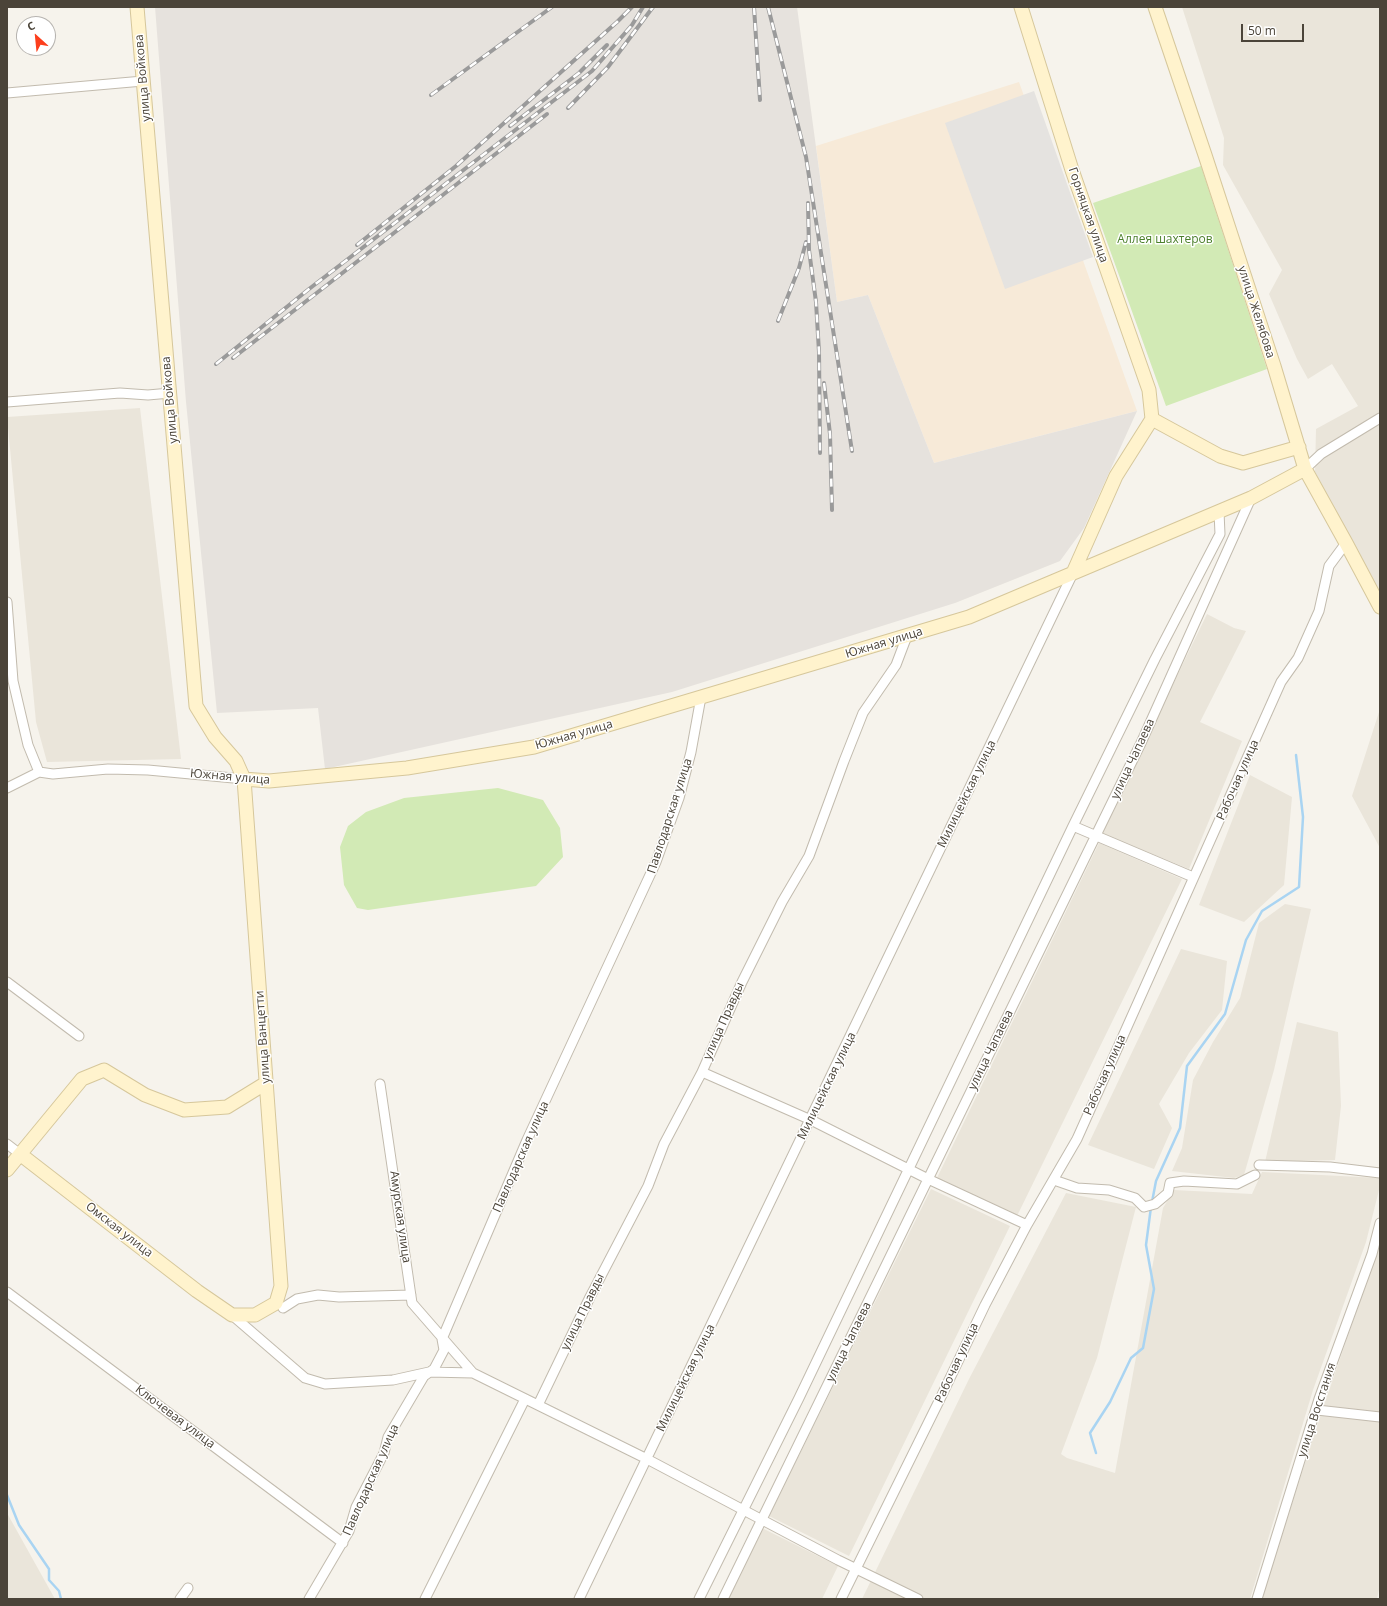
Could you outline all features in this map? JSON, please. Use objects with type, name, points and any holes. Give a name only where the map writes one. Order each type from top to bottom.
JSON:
[{"type":"street","name":"улица Войкова","points":[[137,7],[196,706],[215,737],[236,761],[244,779]]},
{"type":"street","name":"улица Желябова","points":[[1155,7],[1205,155],[1305,469],[1380,607]]},
{"type":"street","name":"Горняцкая улица","points":[[1022,9],[1072,170],[1149,390],[1152,419]]},
{"type":"street","points":[[7,93],[144,81]]},
{"type":"street","points":[[7,402],[120,393],[148,395],[170,393]]},
{"type":"street","points":[[1305,469],[1321,454],[1380,418]]},
{"type":"street","points":[[1073,573],[1116,476],[1152,419],[1220,456],[1243,464],[1299,447]]},
{"type":"street","name":"Южная улица","points":[[39,772],[53,774],[108,769],[148,770],[269,781],[407,768],[534,747],[969,617],[1251,498],[1305,469]]},
{"type":"street","name":"улица Чапаева","points":[[723,1599],[1141,743],[1251,498]]},
{"type":"street","name":"улица Чапаева","points":[[699,1599],[1155,659],[1220,534],[1219,512]]},
{"type":"street","name":"Рабочая улица","points":[[841,1599],[985,1305],[1027,1225],[1077,1139],[1281,682],[1298,658],[1320,611],[1329,566],[1346,543]]},
{"type":"street","name":"Милицейская улица","points":[[579,1599],[811,1120],[1073,573]]},
{"type":"street","points":[[7,602],[10,670],[28,745],[39,772],[7,788]]},
{"type":"street","name":"улица Правды","points":[[538,1405],[590,1297],[648,1186],[664,1144],[702,1072],[742,982],[782,902],[808,856],[863,713],[896,665],[907,636]]},
{"type":"street","name":"Павлодарская улица","points":[[309,1599],[349,1531],[356,1507],[384,1453],[388,1438],[424,1376],[434,1369],[444,1350],[442,1339],[527,1140],[656,862],[679,798],[689,759],[701,697]]},
{"type":"street","name":"улица Ванцетти","points":[[232,1315],[256,1315],[276,1303],[281,1286],[244,779]]},
{"type":"street","points":[[1074,826],[1193,877]]},
{"type":"street","points":[[7,982],[79,1036]]},
{"type":"street","points":[[7,1170],[82,1079],[104,1070],[145,1095],[184,1110],[227,1107],[266,1083]]},
{"type":"street","points":[[702,1072],[811,1120],[928,1179],[1027,1225]]},
{"type":"street","name":"Амурская улица","points":[[380,1084],[412,1303],[472,1373]]},
{"type":"street","name":"Омская улица","points":[[7,1144],[197,1291],[232,1315],[305,1378],[324,1384],[393,1380],[430,1372],[472,1373]]},
{"type":"street","points":[[1259,1165],[1330,1167],[1380,1172]]},
{"type":"street","points":[[1054,1180],[1077,1188],[1109,1190],[1136,1198],[1144,1207],[1155,1204],[1168,1193],[1170,1183],[1184,1181],[1237,1184],[1255,1174]]},
{"type":"street","name":"улица Восстания","points":[[1257,1599],[1317,1410],[1319,1399],[1372,1254],[1380,1223]]},
{"type":"street","name":"Ключевая улица","points":[[7,1292],[343,1543]]},
{"type":"street","points":[[283,1308],[297,1299],[318,1295],[339,1297],[411,1295]]},
{"type":"street","points":[[472,1373],[646,1459],[855,1568],[918,1599]]},
{"type":"street","points":[[425,1599],[526,1399]]},
{"type":"street","points":[[1317,1410],[1380,1417]]},
{"type":"street","points":[[180,1599],[188,1588]]},
{"type":"shaded area","points":[[155,7],[797,7],[837,302],[868,295],[934,463],[1137,411],[1084,528],[1060,561],[955,603],[672,692],[325,769],[318,708],[217,713],[186,402]]},
{"type":"shaded area","points":[[1182,7],[1380,7],[1380,592],[1315,472],[1316,429],[1358,406],[1332,364],[1308,379],[1297,359],[1269,294],[1282,270],[1223,165],[1224,138]]},
{"type":"shaded area","points":[[1019,82],[1137,411],[934,463],[868,295],[837,302],[816,146]]},
{"type":"shaded area","points":[[1034,91],[1093,257],[1005,289],[945,123]]},
{"type":"shaded area","points":[[140,408],[181,759],[47,762],[36,722],[7,417]]},
{"type":"shaded area","points":[[1207,614],[1234,628],[1246,631],[1200,722],[1242,741],[1189,869],[1101,833]]},
{"type":"shaded area","points":[[1380,709],[1380,848],[1352,796]]},
{"type":"shaded area","points":[[1250,775],[1292,797],[1284,885],[1244,922],[1199,905]]},
{"type":"shaded area","points":[[1099,843],[1182,879],[1017,1216],[936,1180]]},
{"type":"shaded area","points":[[1285,904],[1311,909],[1274,1070],[1244,1175],[1234,1178],[1172,1171],[1182,1148],[1193,1080],[1213,1042],[1240,998],[1259,923]]},
{"type":"shaded area","points":[[1181,949],[1227,961],[1222,1010],[1189,1053],[1159,1104],[1172,1128],[1154,1169],[1088,1145]]},
{"type":"shaded area","points":[[1297,1022],[1338,1032],[1341,1106],[1335,1160],[1265,1162]]},
{"type":"shaded area","points":[[1262,1172],[1380,1178],[1380,1186],[1366,1242],[1313,1390],[1250,1599],[862,1599],[969,1379],[1066,1193],[1136,1207],[1097,1358],[1061,1454],[1067,1458],[1115,1473],[1163,1208],[1174,1190],[1252,1194]]},
{"type":"shaded area","points":[[931,1189],[1010,1226],[849,1556],[769,1516]]},
{"type":"shaded area","points":[[1380,1242],[1380,1585],[1377,1599],[1261,1599],[1320,1417]]},
{"type":"shaded area","points":[[7,1513],[55,1599],[7,1599]]},
{"type":"shaded area","points":[[762,1528],[838,1566],[822,1599],[727,1599]]},
{"type":"green space","name":"Аллея шахтеров","points":[[1201,166],[1267,369],[1166,406],[1093,203]]},
{"type":"green space","points":[[498,788],[543,800],[560,828],[563,857],[536,886],[368,910],[357,908],[344,885],[340,847],[348,826],[366,812],[404,798]]},
{"type":"waterway","points":[[1152,1202],[1156,1181],[1180,1128],[1187,1066],[1225,1014],[1246,940],[1262,911],[1299,887],[1303,817],[1296,755]]},
{"type":"waterway","points":[[1096,1453],[1090,1433],[1110,1402],[1131,1358],[1143,1348],[1154,1289],[1146,1245],[1151,1207]]},
{"type":"waterway","points":[[7,1495],[19,1525],[49,1569],[49,1580],[59,1591],[61,1599]]},
{"type":"railway","points":[[431,95],[552,7]]},
{"type":"railway","points":[[357,245],[456,166],[632,7]]},
{"type":"railway","points":[[216,364],[309,289],[592,71],[632,25],[643,7]]},
{"type":"railway","points":[[568,108],[608,67],[653,7]]},
{"type":"railway","points":[[754,7],[760,100]]},
{"type":"railway","points":[[768,7],[806,157],[852,451]]},
{"type":"railway","points":[[510,126],[579,73],[607,45]]},
{"type":"railway","points":[[233,358],[547,114]]},
{"type":"railway","points":[[808,203],[809,250],[816,302],[819,352],[820,453]]},
{"type":"railway","points":[[778,321],[799,268],[806,242]]},
{"type":"railway","points":[[824,383],[830,434],[832,510]]}]
